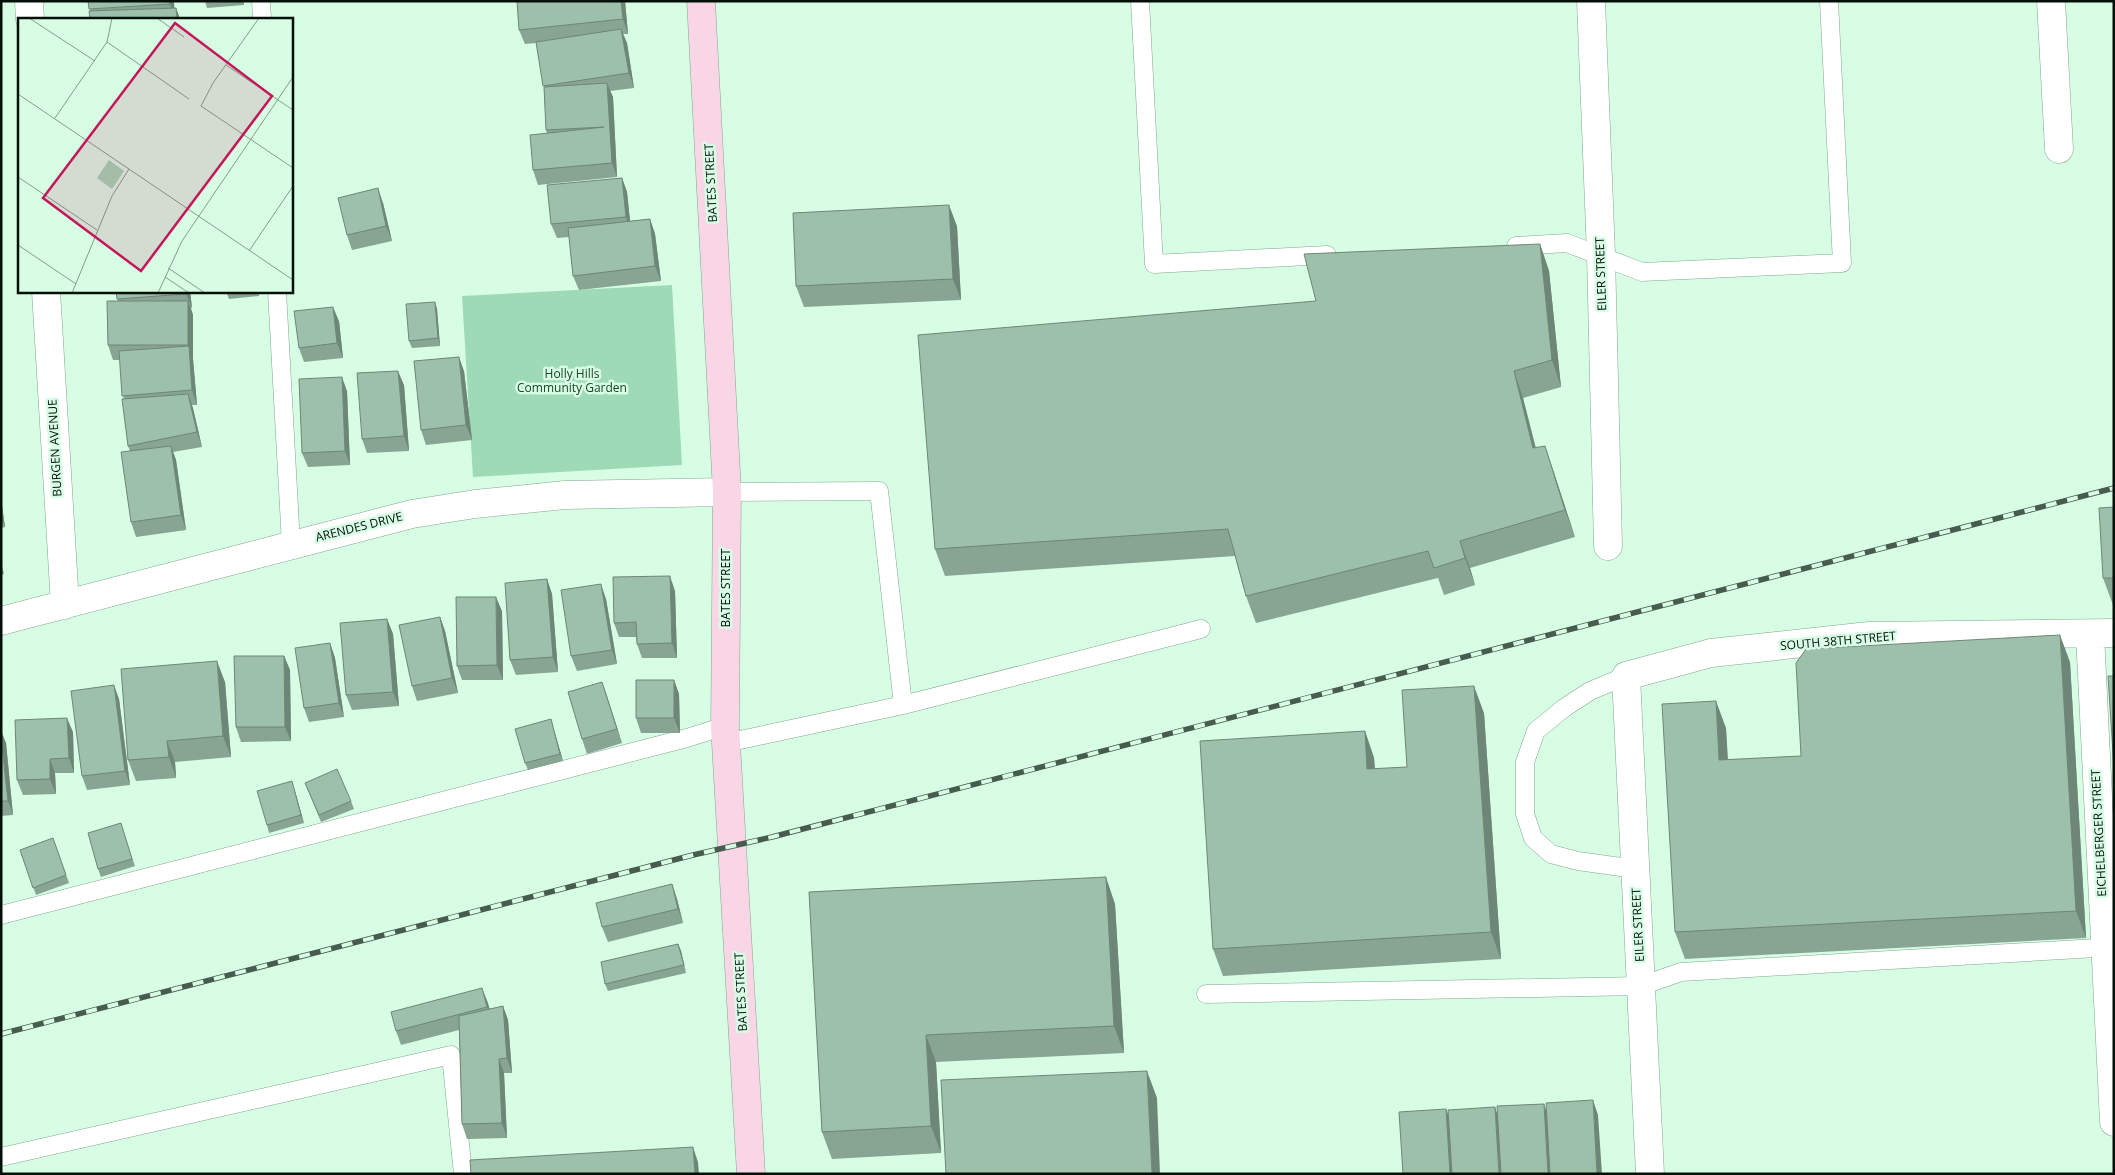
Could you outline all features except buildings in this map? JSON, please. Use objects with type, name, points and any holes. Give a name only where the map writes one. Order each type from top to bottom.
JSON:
[{"type":"main road","name":"BATES STREET","points":[[702,1],[727,492],[726,734],[751,1174]]},
{"type":"street","points":[[29,1],[30,18]]},
{"type":"street","name":"EILER STREET","points":[[1591,1],[1601,255],[1608,546]]},
{"type":"street","points":[[2051,1],[2059,149]]},
{"type":"street","name":"BURGEN AVENUE","points":[[46,292],[65,605]]},
{"type":"street","name":"ARENDES DRIVE","points":[[1,621],[412,514],[475,504],[565,495],[727,492]]},
{"type":"street","name":"SOUTH 38TH STREET","points":[[1626,676],[1711,653],[1869,636],[2102,633]]},
{"type":"street","name":"EICHELBERGER STREET","points":[[2102,633],[2114,1122]]},
{"type":"street","name":"EILER STREET","points":[[1626,676],[1650,1174]]},
{"type":"lane","points":[[261,1],[262,18]]},
{"type":"lane","points":[[1140,1],[1154,264],[1340,255]]},
{"type":"lane","points":[[1498,247],[1567,243],[1642,272],[1842,263],[1829,1]]},
{"type":"lane","points":[[277,292],[291,544]]},
{"type":"lane","points":[[727,492],[879,490],[903,705]]},
{"type":"lane","points":[[1,915],[687,738],[726,734],[903,705],[1201,629]]},
{"type":"lane","points":[[1626,676],[1590,691],[1564,708],[1536,731],[1525,762],[1525,814],[1533,838],[1551,854],[1578,861],[1635,870]]},
{"type":"lane","points":[[1206,994],[1641,986],[1681,972],[2109,947]]},
{"type":"lane","points":[[1,1157],[451,1055],[462,1174]]},
{"type":"green space","name":"Holly Hills Community Garden","points":[[672,285],[682,465],[473,477],[462,296]]},
{"type":"railway","points":[[1,1034],[693,855],[772,837],[2114,488]]}]
